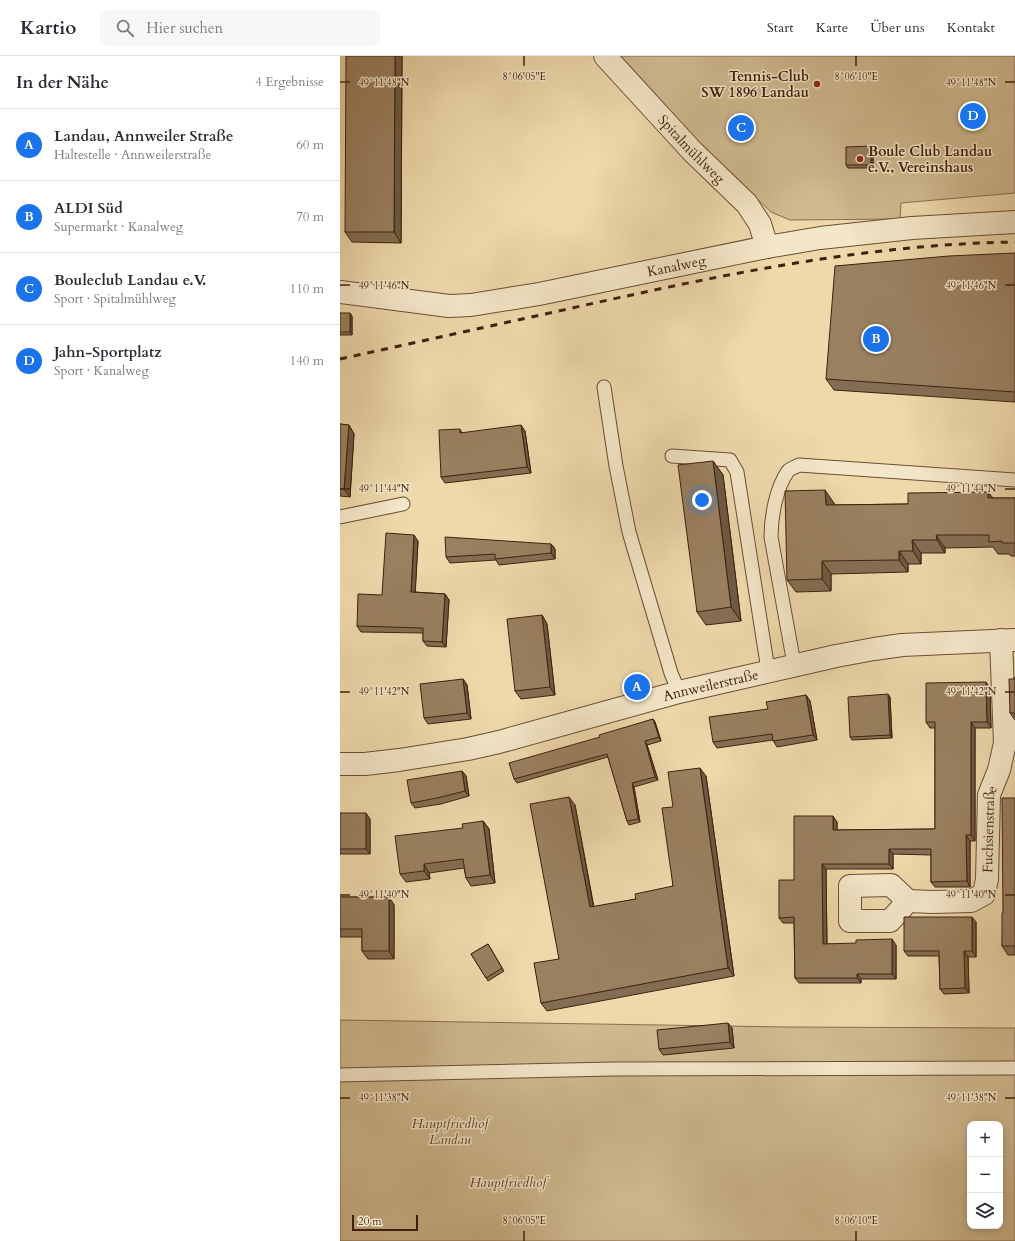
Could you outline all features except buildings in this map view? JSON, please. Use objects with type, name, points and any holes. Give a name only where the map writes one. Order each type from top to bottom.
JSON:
[{"type":"street","name":"Spitalmühlweg","points":[[605,56],[692,151],[747,204],[760,224],[767,247]]},
{"type":"street","name":"Kanalweg","points":[[340,292],[449,306],[471,305],[560,290],[767,247],[820,238],[912,228],[1015,222]]},
{"type":"street","name":"Annweilerstraße","points":[[340,764],[365,764],[468,749],[499,742],[679,692],[794,664],[866,650],[902,645],[1008,640]]},
{"type":"street","name":"Fuchsienstraße","points":[[908,900],[933,902],[971,900],[984,894],[987,879],[989,795],[998,770],[1004,743],[1008,640]]},
{"type":"lane","points":[[604,387],[616,466],[629,532],[671,672],[679,692]]},
{"type":"lane","points":[[672,456],[730,460],[738,472],[768,670]]},
{"type":"lane","points":[[794,664],[771,537],[773,511],[781,486],[789,470],[799,465],[1015,480]]},
{"type":"lane","points":[[340,517],[403,504]]},
{"type":"lane","points":[[340,1074],[621,1069],[1015,1068]]},
{"type":"green space","points":[[613,56],[1015,56],[1015,193],[901,203],[900,219],[790,220],[771,212],[638,86]]},
{"type":"green space","name":"Hauptfriedhof Landau","points":[[340,1020],[788,1027],[1015,1028],[1015,1241],[340,1241]]},
{"type":"railway","points":[[340,359],[663,288],[812,260],[913,248],[1015,242]]},
{"type":"place","name":"Tennis-Club SW 1896 Landau","points":[[817,84]]},
{"type":"place","name":"Jahn-Sportplatz","points":[[973,116]]},
{"type":"place","name":"Bouleclub Landau e.V.","points":[[741,128]]},
{"type":"place","name":"Boule Club Landau e.V., Vereinshaus","points":[[860,159]]},
{"type":"place","name":"ALDI Süd","points":[[876,339]]},
{"type":"place","name":"Landau, Annweiler Straße","points":[[637,687]]},
{"type":"park label","name":"Hauptfriedhof","points":[[508,1182]]}]
